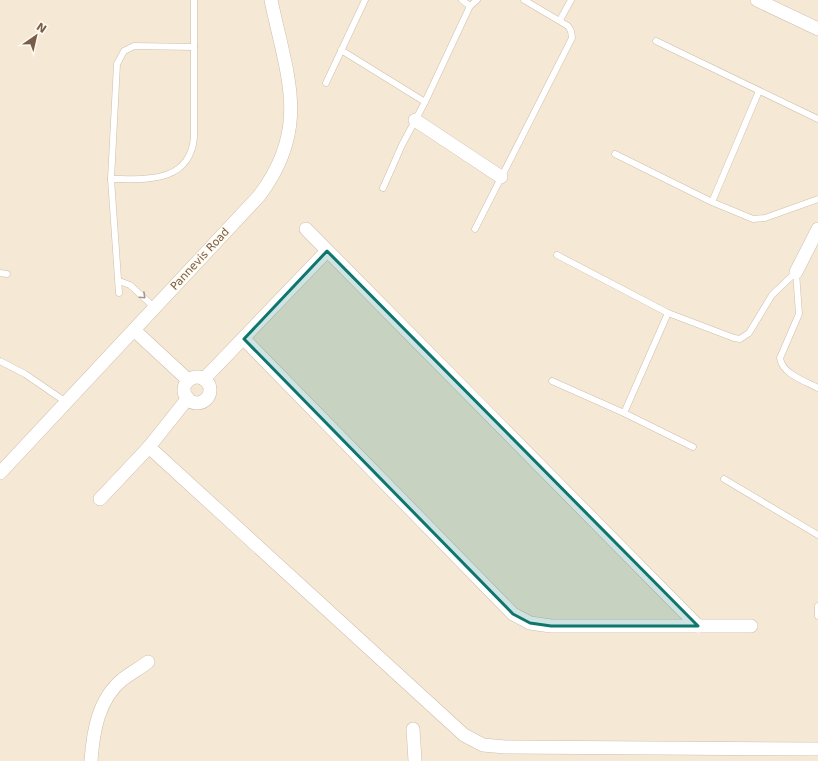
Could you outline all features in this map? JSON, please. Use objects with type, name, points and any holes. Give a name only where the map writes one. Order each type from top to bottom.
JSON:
[{"type":"street","name":"Pannevis Road","points":[[0,473],[259,196],[283,158],[288,143],[292,122],[292,98],[271,0]]},
{"type":"street","points":[[757,0],[818,29]]},
{"type":"street","points":[[415,120],[501,177]]},
{"type":"street","points":[[306,229],[698,626]]},
{"type":"street","points":[[796,272],[814,246],[818,229]]},
{"type":"street","points":[[204,379],[327,251]]},
{"type":"street","points":[[134,330],[188,380]]},
{"type":"street","points":[[244,339],[513,614],[530,623],[550,626],[751,626]]},
{"type":"street","points":[[193,377],[204,379],[210,388],[206,399],[201,402],[195,402],[188,398],[184,391],[188,380],[193,377]]},
{"type":"street","points":[[100,499],[148,447],[188,398]]},
{"type":"street","points":[[148,447],[464,735],[483,745],[505,747],[818,749]]},
{"type":"street","points":[[91,761],[93,732],[104,702],[122,680],[148,662]]},
{"type":"street","points":[[413,729],[415,761]]},
{"type":"lane","points":[[111,179],[156,179],[177,169],[191,153],[194,137],[194,0]]},
{"type":"lane","points":[[326,83],[365,0]]},
{"type":"lane","points":[[462,0],[470,6]]},
{"type":"lane","points":[[383,188],[399,150],[425,102],[470,6],[477,0]]},
{"type":"lane","points":[[475,229],[572,38],[571,31],[560,20],[524,0]]},
{"type":"lane","points":[[560,20],[571,0]]},
{"type":"lane","points":[[656,41],[818,119]]},
{"type":"lane","points":[[119,293],[119,281],[115,257],[111,179],[117,64],[119,57],[124,51],[134,46],[194,47]]},
{"type":"lane","points":[[342,50],[425,102]]},
{"type":"lane","points":[[712,202],[759,91]]},
{"type":"lane","points":[[615,154],[712,202],[749,218],[759,220],[818,199]]},
{"type":"lane","points":[[557,255],[668,313],[734,338],[740,338],[749,333],[772,295],[796,272]]},
{"type":"lane","points":[[796,272],[799,314],[780,358],[784,368],[818,388]]},
{"type":"lane","points":[[0,273],[7,274]]},
{"type":"lane","points":[[119,281],[130,285],[155,308]]},
{"type":"lane","points":[[624,413],[668,313]]},
{"type":"lane","points":[[0,361],[25,374],[66,402]]},
{"type":"lane","points":[[552,381],[624,413],[692,447]]},
{"type":"lane","points":[[724,479],[818,535]]},
{"type":"lane","points":[[818,606],[818,616]]},
{"type":"highlighted area","points":[[327,251],[698,626],[551,626],[530,623],[513,614],[244,339]]},
{"type":"shaded area","points":[[0,0],[818,0],[818,761],[0,761]]}]
